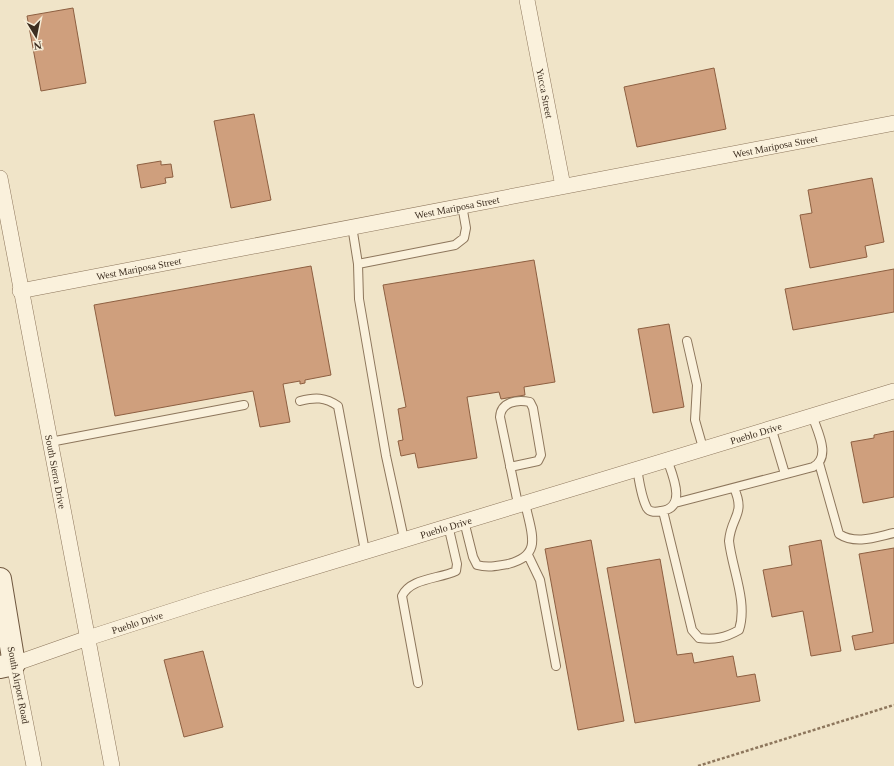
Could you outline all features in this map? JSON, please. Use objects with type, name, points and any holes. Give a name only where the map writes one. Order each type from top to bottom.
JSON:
[{"type":"street","name":"Yucca Street","points":[[527,0],[563,186]]},
{"type":"street","name":"West Mariposa Street","points":[[20,291],[894,123]]},
{"type":"street","name":"South Sierra Drive","points":[[0,178],[20,291],[112,766]]},
{"type":"street","name":"Pueblo Drive","points":[[7,666],[88,638],[365,551],[894,391]]},
{"type":"street","name":"South Airport Road","points":[[0,579],[7,666],[34,766]]},
{"type":"lane","points":[[358,264],[455,245],[464,238],[466,228],[462,205]]},
{"type":"lane","points":[[352,226],[358,264],[359,299],[386,456],[404,539]]},
{"type":"lane","points":[[687,341],[697,385],[695,420],[703,448]]},
{"type":"lane","points":[[300,401],[313,398],[328,399],[338,406],[365,551]]},
{"type":"lane","points":[[464,521],[473,557],[477,565],[486,567],[498,566],[524,559],[531,553],[532,542],[510,467],[500,417],[502,406],[524,401],[530,402],[533,408],[541,455],[538,460],[510,467]]},
{"type":"lane","points":[[50,442],[244,405]]},
{"type":"lane","points":[[637,468],[648,510],[654,512],[667,511],[675,503],[785,474],[820,463],[823,458],[822,447],[812,415]]},
{"type":"lane","points":[[771,427],[785,474]]},
{"type":"lane","points":[[667,459],[677,491],[675,503]]},
{"type":"lane","points":[[820,463],[839,534],[848,540],[861,540],[894,533]]},
{"type":"lane","points":[[663,511],[692,630],[699,638],[718,639],[739,630],[742,620],[741,604],[730,555],[729,534],[739,510],[739,500],[734,488]]},
{"type":"lane","points":[[418,683],[402,596],[405,589],[413,584],[447,576],[456,571],[457,564],[448,526]]},
{"type":"lane","points":[[528,555],[540,580],[556,666]]},
{"type":"path","points":[[698,766],[894,705]]},
{"type":"building","points":[[73,8],[86,83],[41,91],[27,16]]},
{"type":"building","points":[[714,68],[726,129],[637,147],[624,87]]},
{"type":"building","points":[[254,114],[271,200],[231,208],[214,121]]},
{"type":"building","points":[[161,161],[161,165],[171,164],[173,177],[165,178],[166,183],[141,188],[137,165]]},
{"type":"building","points":[[872,178],[884,242],[865,246],[867,257],[810,268],[800,215],[812,213],[808,190]]},
{"type":"building","points":[[534,260],[555,382],[524,387],[525,395],[501,399],[499,392],[467,397],[477,458],[418,468],[415,453],[401,456],[398,441],[403,440],[398,409],[406,407],[383,285]]},
{"type":"building","points":[[311,266],[331,375],[305,380],[305,383],[300,384],[300,381],[283,384],[290,422],[260,427],[253,391],[115,416],[94,305]]},
{"type":"building","points":[[894,269],[894,312],[793,330],[785,289]]},
{"type":"building","points":[[669,324],[684,407],[653,413],[638,329]]},
{"type":"building","points":[[894,431],[894,497],[863,503],[851,442],[874,438],[874,435]]},
{"type":"building","points":[[591,540],[624,721],[578,730],[545,549]]},
{"type":"building","points":[[821,540],[841,651],[811,656],[803,611],[772,617],[763,570],[792,565],[789,546]]},
{"type":"building","points":[[894,548],[894,643],[855,650],[852,636],[873,632],[859,554]]},
{"type":"building","points":[[660,559],[677,655],[692,653],[694,663],[733,656],[737,677],[755,674],[760,701],[635,723],[607,568]]},
{"type":"building","points":[[203,651],[223,727],[184,737],[164,660]]}]
